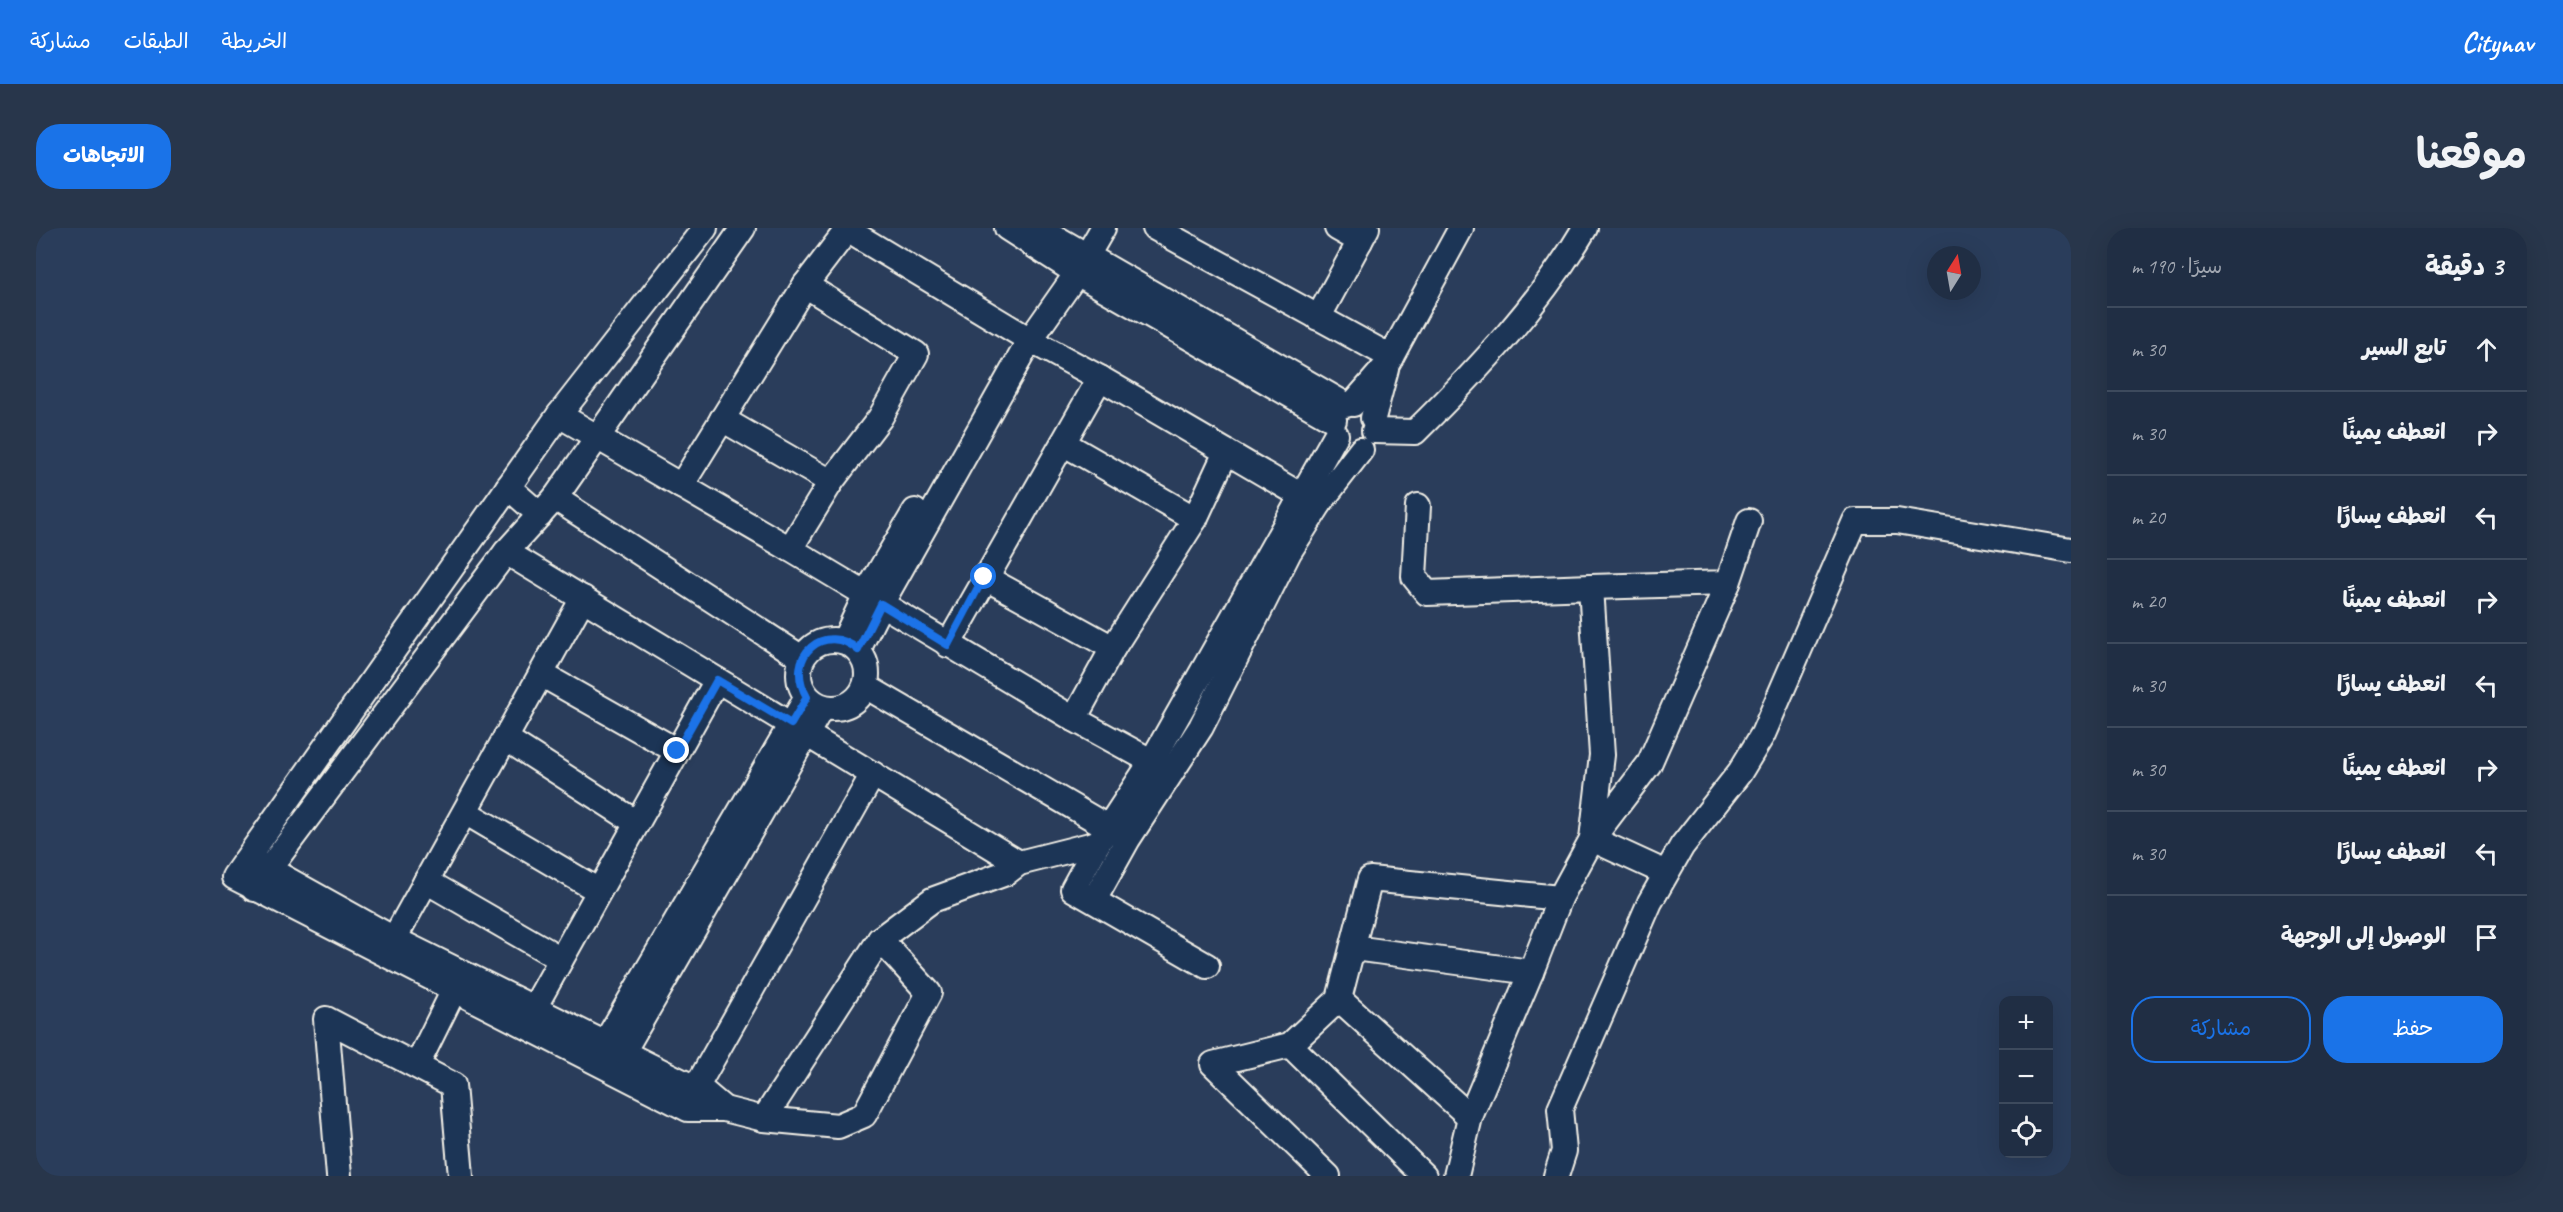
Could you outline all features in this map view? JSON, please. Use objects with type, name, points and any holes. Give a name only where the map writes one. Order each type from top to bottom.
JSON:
[{"type":"street","points":[[254,889],[500,560],[548,507],[743,228]]},
{"type":"street","points":[[1006,228],[1077,254]]},
{"type":"street","points":[[1039,228],[1077,254],[1342,416]]},
{"type":"street","points":[[851,646],[873,599],[1025,336],[1077,254],[1103,228]]},
{"type":"street","points":[[1155,228],[1188,236],[1389,362]]},
{"type":"street","points":[[1318,318],[1363,235],[1337,228]]},
{"type":"street","points":[[1311,500],[1369,433],[1389,362],[1461,228]]},
{"type":"street","points":[[1342,416],[1340,441],[1369,433],[1415,432],[1472,376],[1563,266],[1585,228]]},
{"type":"street","points":[[681,486],[805,285],[845,229],[1025,336],[1311,500]]},
{"type":"street","points":[[725,254],[702,232],[559,415],[234,877],[254,889],[461,983],[688,1108],[724,1109],[764,1119],[838,1126],[864,1115],[929,993],[880,939]]},
{"type":"street","points":[[790,549],[831,482],[880,418],[916,354],[805,285]]},
{"type":"street","points":[[654,295],[684,314]]},
{"type":"street","points":[[607,355],[641,377]]},
{"type":"street","points":[[1207,966],[1073,889],[1162,766],[1201,726],[1289,552],[1342,416],[1389,362]]},
{"type":"street","points":[[948,645],[984,577],[1100,378]]},
{"type":"street","points":[[1342,416],[1365,407],[1369,433]]},
{"type":"street","points":[[559,415],[790,549],[1074,719],[1162,766]]},
{"type":"street","points":[[722,419],[831,482]]},
{"type":"street","points":[[1063,443],[1195,519]]},
{"type":"street","points":[[1074,719],[1113,648],[1195,519],[1226,452]]},
{"type":"street","points":[[508,487],[548,507],[802,658]]},
{"type":"street","points":[[1418,506],[1414,577],[1428,592],[1728,583]]},
{"type":"street","points":[[1456,1176],[1470,1117],[1560,898],[1592,839],[1649,764],[1728,583],[1749,521]]},
{"type":"street","points":[[1556,1176],[1564,1151],[1560,1109],[1641,923],[1666,873],[1700,821],[1740,772],[1763,734],[1855,521],[1897,521],[2071,550]]},
{"type":"street","points":[[465,549],[500,560],[583,598],[1019,863]]},
{"type":"street","points":[[984,577],[1113,648]]},
{"type":"street","points":[[1591,587],[1602,755],[1592,839]]},
{"type":"street","points":[[394,939],[583,598]]},
{"type":"street","points":[[421,611],[446,633]]},
{"type":"street","points":[[832,639],[851,646],[866,666],[865,686],[860,696],[843,707],[814,702],[800,685],[798,671],[802,658],[810,648],[832,639]]},
{"type":"street","points":[[541,674],[677,751]]},
{"type":"street","points":[[375,676],[400,694]]},
{"type":"street","points":[[534,1008],[717,680]]},
{"type":"street","points":[[865,686],[1112,836]]},
{"type":"street","points":[[614,1047],[814,702]]},
{"type":"street","points":[[333,735],[356,752]]},
{"type":"street","points":[[505,738],[637,823]]},
{"type":"street","points":[[696,1088],[873,774]]},
{"type":"street","points":[[465,812],[599,891]]},
{"type":"street","points":[[764,1119],[880,939],[932,900],[1006,873],[1019,863],[1112,836]]},
{"type":"street","points":[[1094,900],[1112,836]]},
{"type":"street","points":[[1592,839],[1666,873]]},
{"type":"street","points":[[247,858],[394,939],[461,983],[534,1008],[696,1088],[724,1109]]},
{"type":"street","points":[[1328,1176],[1213,1064],[1290,1045],[1339,999],[1370,879],[1560,898]]},
{"type":"street","points":[[426,881],[561,959]]},
{"type":"street","points":[[1354,948],[1531,972]]},
{"type":"street","points":[[417,1065],[461,983]]},
{"type":"street","points":[[1339,999],[1470,1117]]},
{"type":"street","points":[[339,1176],[326,1020],[417,1065],[453,1086],[461,1176]]},
{"type":"street","points":[[1290,1045],[1424,1176]]},
{"type":"route","points":[[677,751],[717,680],[791,724],[807,697],[800,685],[798,671],[802,658],[810,648],[832,639],[844,641],[858,650],[881,604],[948,645],[984,577]]}]
